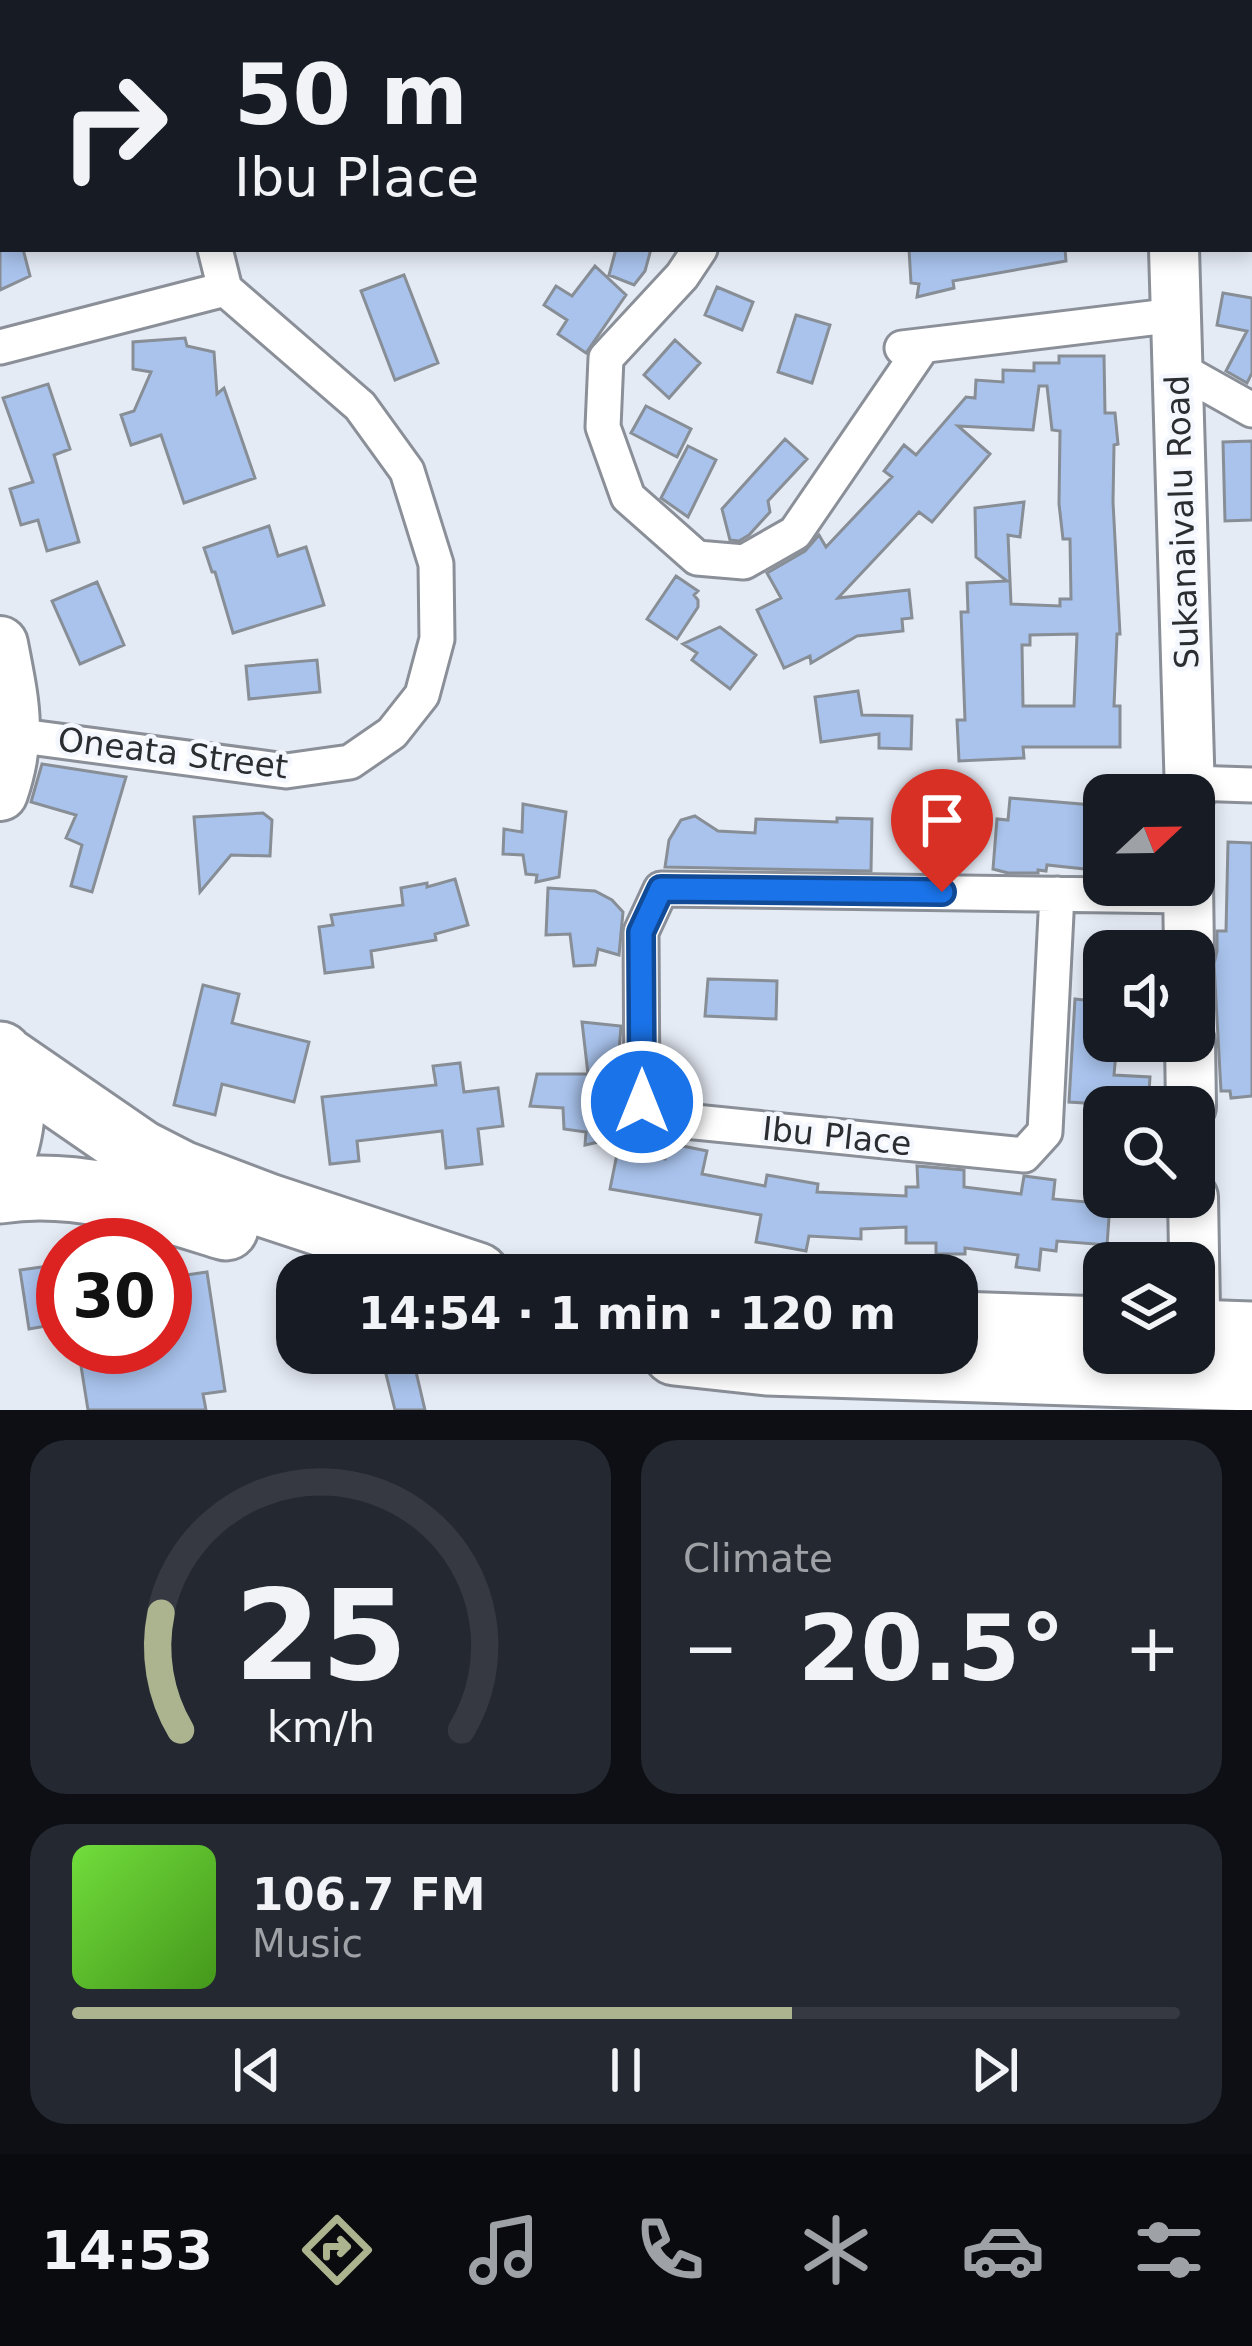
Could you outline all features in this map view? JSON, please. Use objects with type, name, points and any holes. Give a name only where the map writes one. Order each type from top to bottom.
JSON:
[{"type":"highway","points":[[0,1165],[12,1129],[13,1092],[1,1055]]},
{"type":"highway","points":[[1,1055],[105,1130],[181,1173],[414,1254]]},
{"type":"highway","points":[[0,1190],[33,1186],[101,1193],[226,1228],[292,1254]]},
{"type":"highway","points":[[978,1325],[1083,1328]]},
{"type":"highway","points":[[1215,1352],[1252,1334]]},
{"type":"highway","points":[[978,1359],[1083,1357]]},
{"type":"main road","name":"Sukanaivalu Road","points":[[1174,252],[1191,774]]},
{"type":"main road","points":[[0,644],[14,735],[0,793]]},
{"type":"street","points":[[0,347],[225,289],[216,252]]},
{"type":"street","points":[[698,252],[682,276],[606,358],[603,427],[628,497],[697,558],[743,562],[795,533],[909,348],[1176,315]]},
{"type":"street","name":"Oneata Street","points":[[14,735],[286,771],[350,762],[392,733],[422,695],[437,639],[436,564],[407,471],[360,406],[225,289]]},
{"type":"street","points":[[1178,368],[1252,410]]},
{"type":"street","points":[[1215,787],[1252,785]]},
{"type":"street","name":"Ibu Place","points":[[1057,894],[1045,1132],[1024,1155],[655,1118],[642,1102],[641,932],[661,889],[1083,893]]},
{"type":"building","points":[[0,252],[24,252],[30,276],[0,290]]},
{"type":"building","points":[[615,252],[650,252],[645,271],[634,285],[609,275]]},
{"type":"building","points":[[909,252],[1065,252],[1066,261],[953,281],[954,288],[917,297],[919,284],[911,283]]},
{"type":"building","points":[[595,266],[626,295],[586,353],[558,334],[567,320],[544,305],[556,286],[572,296]]},
{"type":"building","points":[[404,275],[438,363],[395,380],[361,291]]},
{"type":"building","points":[[717,287],[753,302],[742,330],[705,315]]},
{"type":"building","points":[[1223,293],[1252,298],[1252,373],[1247,383],[1226,371],[1247,331],[1217,325]]},
{"type":"building","points":[[796,315],[830,325],[812,383],[778,372]]},
{"type":"building","points":[[185,338],[187,346],[214,352],[217,394],[224,388],[255,478],[184,503],[161,435],[131,445],[121,415],[134,411],[151,372],[133,369],[133,342]]},
{"type":"building","points":[[675,340],[700,363],[669,398],[644,375]]},
{"type":"building","points":[[1059,356],[1104,356],[1105,413],[1115,413],[1118,444],[1114,445],[1113,502],[1120,634],[1114,706],[1120,706],[1120,747],[1023,747],[1024,758],[959,761],[957,720],[965,720],[961,612],[968,612],[967,583],[1007,581],[976,557],[975,508],[1024,502],[1020,537],[1008,535],[1011,604],[1060,606],[1060,599],[1071,599],[1070,539],[1063,539],[1059,504],[1060,431],[1052,430],[1047,386],[1039,386],[1033,430],[958,426],[990,454],[932,522],[919,512],[838,598],[909,590],[912,618],[902,619],[903,631],[857,636],[811,663],[810,656],[784,668],[757,610],[781,598],[767,573],[805,551],[819,535],[826,547],[892,477],[884,471],[904,445],[916,455],[966,397],[975,398],[976,380],[1003,382],[1003,370],[1034,371],[1034,363],[1059,363]],"holes":[[[1077,634],[1074,706],[1023,706],[1022,645],[1030,645],[1030,635]]]},
{"type":"building","points":[[48,384],[70,449],[54,455],[79,542],[47,551],[38,520],[21,525],[10,489],[33,482],[3,398]]},
{"type":"building","points":[[646,406],[691,429],[677,457],[631,433]]},
{"type":"building","points":[[785,439],[807,459],[768,501],[770,512],[749,535],[730,540],[722,509]]},
{"type":"building","points":[[1252,441],[1252,520],[1225,521],[1223,442]]},
{"type":"building","points":[[688,446],[716,460],[688,517],[661,498]]},
{"type":"building","points":[[269,526],[278,556],[306,547],[324,605],[233,633],[204,548]]},
{"type":"building","points":[[676,576],[698,591],[694,595],[698,607],[677,639],[647,619]]},
{"type":"building","points":[[97,582],[124,645],[80,664],[52,601]]},
{"type":"building","points":[[720,627],[756,655],[730,689],[692,660],[697,653],[683,644]]},
{"type":"building","points":[[317,660],[320,692],[249,699],[246,666]]},
{"type":"building","points":[[858,691],[862,715],[912,716],[911,749],[879,748],[879,734],[821,742],[815,697]]},
{"type":"building","points":[[42,764],[126,777],[92,892],[71,886],[82,845],[66,838],[76,815],[31,802]]},
{"type":"building","points":[[1010,798],[1083,804],[1083,869],[1047,865],[1046,871],[1038,873],[993,869],[997,819],[1008,820]]},
{"type":"building","points":[[523,804],[566,812],[559,877],[536,882],[537,875],[526,874],[523,855],[503,854],[504,829],[522,832]]},
{"type":"building","points":[[263,813],[272,820],[270,856],[231,855],[200,892],[194,817]]},
{"type":"building","points":[[695,816],[718,831],[755,833],[756,819],[872,819],[871,871],[665,867],[669,840],[681,820]]},
{"type":"building","points":[[1228,842],[1252,843],[1252,1096],[1231,1098],[1230,1091],[1221,1091],[1215,982],[1217,931],[1226,931]]},
{"type":"building","points":[[924,855],[958,856],[958,872],[924,872]]},
{"type":"building","points":[[455,879],[468,925],[435,934],[436,940],[371,951],[373,967],[325,973],[319,927],[333,925],[331,915],[403,905],[401,888]]},
{"type":"building","points":[[548,888],[595,891],[612,900],[623,912],[619,955],[598,949],[595,965],[574,966],[570,934],[546,935]]},
{"type":"building","points":[[708,979],[777,981],[776,1019],[705,1016]]},
{"type":"building","points":[[203,985],[239,994],[232,1023],[309,1042],[294,1102],[222,1084],[215,1115],[174,1105]]},
{"type":"building","points":[[1075,999],[1083,1000],[1083,1062],[1115,1062],[1114,1075],[1150,1077],[1149,1086],[1083,1086],[1083,1103],[1069,1102]]},
{"type":"building","points":[[582,1022],[621,1026],[616,1138],[585,1145],[586,1132],[564,1129],[563,1108],[530,1106],[537,1074],[588,1074]]},
{"type":"building","points":[[460,1063],[464,1092],[498,1088],[503,1126],[478,1129],[482,1164],[446,1168],[442,1131],[357,1141],[359,1161],[330,1164],[322,1097],[436,1085],[433,1066]]},
{"type":"building","points":[[668,1143],[707,1151],[702,1174],[765,1186],[767,1175],[818,1184],[817,1192],[906,1196],[906,1187],[918,1187],[917,1166],[964,1170],[964,1187],[1021,1194],[1024,1176],[1055,1180],[1053,1199],[1083,1202],[1083,1218],[1109,1218],[1107,1242],[1057,1241],[1056,1251],[1041,1249],[1039,1270],[1016,1267],[1018,1255],[965,1248],[965,1254],[936,1254],[936,1243],[906,1243],[906,1227],[861,1229],[861,1239],[809,1236],[806,1251],[756,1242],[761,1215],[610,1189],[618,1149],[665,1159]]},
{"type":"building","points":[[36,1268],[36,1328],[29,1329],[20,1270]]},
{"type":"building","points":[[207,1272],[225,1391],[203,1394],[206,1410],[88,1410],[82,1374],[192,1374],[192,1274]]},
{"type":"building","points":[[386,1374],[417,1374],[425,1410],[395,1410]]},
{"type":"route","points":[[642,1102],[641,932],[661,889],[942,892]]}]
